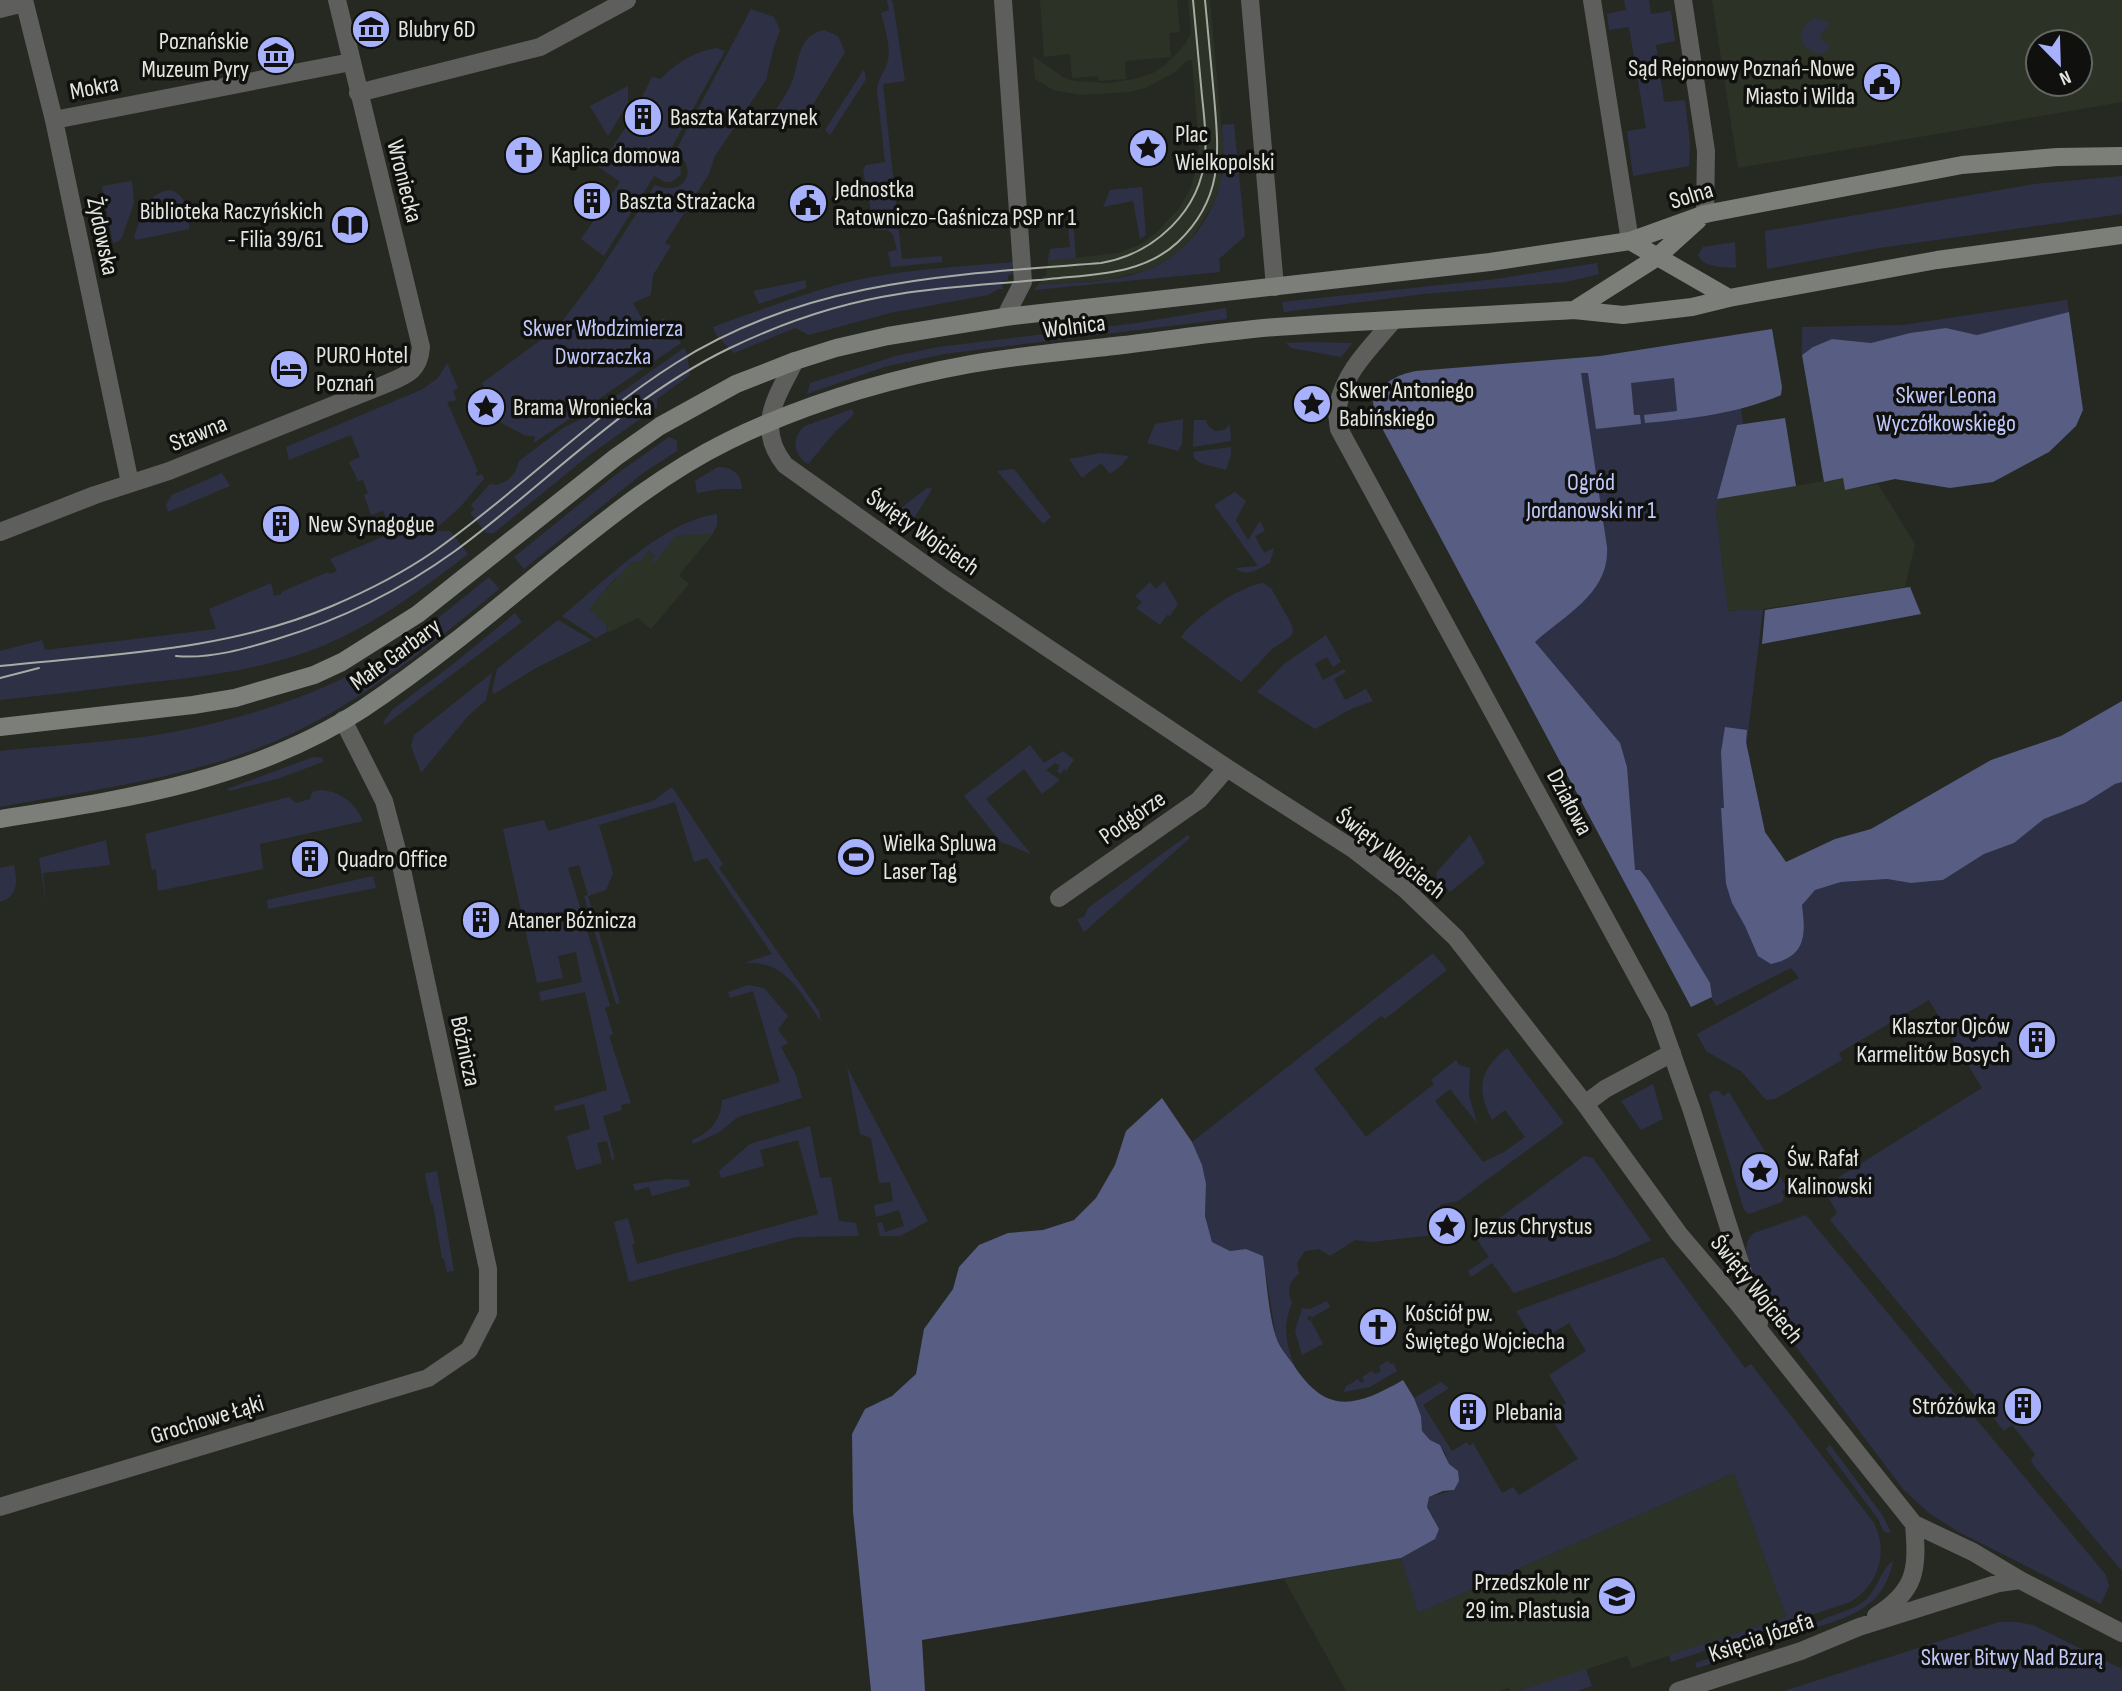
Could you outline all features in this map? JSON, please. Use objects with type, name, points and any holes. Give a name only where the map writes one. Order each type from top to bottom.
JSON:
[{"type":"street","name":"Wroniecka","points":[[337,0],[421,347],[420,361],[412,372]]},
{"type":"street","points":[[358,93],[540,47],[627,0]]},
{"type":"street","points":[[1003,0],[1023,282],[1005,317]]},
{"type":"street","points":[[1250,0],[1275,287]]},
{"type":"street","points":[[1592,0],[1630,241],[1729,298]]},
{"type":"street","points":[[1574,310],[1656,258],[1705,214],[1706,151],[1683,0]]},
{"type":"street","points":[[0,9],[24,1]]},
{"type":"street","name":"Żydowska","points":[[24,1],[54,120],[130,483]]},
{"type":"street","name":"Mokra","points":[[54,120],[351,62]]},
{"type":"street","name":"Solna","points":[[1275,287],[1490,262],[1630,241],[1705,214],[1962,165],[2057,157],[2122,156]]},
{"type":"street","points":[[1392,322],[1574,310],[1623,314],[1692,306],[1937,260],[2122,235]]},
{"type":"street","name":"Wolnica","points":[[736,384],[836,348],[888,337],[1005,317],[1275,287]]},
{"type":"street","name":"Wolnica","points":[[770,423],[862,390],[973,363],[1274,327],[1392,322]]},
{"type":"street","name":"Działowa","points":[[1392,322],[1355,365],[1348,378],[1337,407],[1339,429],[1659,1017],[1732,1233],[1762,1333]]},
{"type":"street","points":[[770,423],[777,396],[794,361]]},
{"type":"street","name":"Stawna","points":[[0,532],[219,451],[412,372]]},
{"type":"street","name":"Małe Garbary","points":[[0,727],[235,698],[287,684],[342,662],[407,622],[454,588],[577,488],[660,426],[736,384]]},
{"type":"street","name":"Małe Garbary","points":[[0,820],[152,793],[217,777],[301,743],[343,720],[421,668],[643,492],[697,458],[770,423]]},
{"type":"street","name":"Święty Wojciech","points":[[770,423],[770,440],[774,451],[785,465],[948,581],[1353,849],[1406,890],[1455,938],[1586,1104],[1679,1234],[1762,1333],[1914,1524]]},
{"type":"street","name":"Bóżnicza","points":[[343,720],[384,801],[401,865],[488,1269],[488,1313],[469,1350],[428,1378]]},
{"type":"street","name":"Podgórze","points":[[1059,898],[1199,800],[1227,768]]},
{"type":"street","points":[[1586,1104],[1605,1089],[1672,1053]]},
{"type":"street","name":"Grochowe Łąki","points":[[0,1507],[428,1378]]},
{"type":"street","points":[[1914,1524],[1973,1552],[2020,1580],[2122,1633]]},
{"type":"street","name":"Księcia Józefa","points":[[1859,1627],[1894,1605],[1909,1586],[1916,1559],[1914,1524]]},
{"type":"street","name":"Księcia Józefa","points":[[1678,1691],[1801,1651],[1859,1627],[1999,1583],[2020,1580]]},
{"type":"shaded area","points":[[1040,0],[1177,0],[1180,32],[1169,33],[1171,57],[1125,61],[1126,79],[1099,81],[1098,76],[1072,78],[1070,54],[1044,57]]},
{"type":"shaded area","points":[[1188,0],[1210,0],[1223,145],[1221,183],[1213,205],[1193,236],[1180,250],[1145,271],[1105,280],[1038,285],[1043,282],[1043,276],[1046,276],[1048,261],[1118,253],[1141,244],[1156,233],[1180,207],[1191,187],[1199,146],[1192,60],[1187,60],[1174,73],[1145,88],[1129,92],[1081,95],[1053,90],[1035,79],[1033,56],[1064,78],[1075,81],[1108,83],[1153,73],[1184,46],[1191,34]]},
{"type":"shaded area","points":[[1712,0],[2122,0],[2122,102],[1738,168]]},
{"type":"shaded area","points":[[1843,478],[1845,490],[1878,484],[1915,544],[1905,587],[1763,609],[1728,611],[1716,511],[1717,499]]},
{"type":"shaded area","points":[[714,533],[679,575],[689,584],[651,629],[638,618],[609,632],[588,609],[632,561],[640,562],[649,551],[655,556],[677,534]]},
{"type":"shaded area","name":"Przedszkole nr 29 im. Plastusia","points":[[1734,1473],[1786,1617],[1632,1668],[1627,1656],[1519,1691],[1511,1691],[1509,1688],[1500,1691],[1346,1691],[1284,1579],[1401,1558],[1418,1613]]},
{"type":"green space","points":[[887,0],[893,3],[905,81],[883,84],[902,259],[942,256],[942,262],[891,267],[888,252],[897,250],[893,235],[888,230],[875,230],[863,170],[866,165],[885,162],[877,90],[889,52],[881,13],[889,10]]},
{"type":"green space","points":[[1624,0],[1649,0],[1651,14],[1671,11],[1675,41],[1656,45],[1664,102],[1685,100],[1690,143],[1689,166],[1633,176],[1627,131],[1646,128],[1629,27],[1609,30],[1607,14],[1626,10]]},
{"type":"green space","name":"Skwer Włodzimierza Dworzaczka","points":[[751,9],[774,17],[780,30],[766,80],[715,156],[709,174],[665,243],[671,246],[653,275],[651,295],[633,303],[647,328],[664,318],[681,343],[534,443],[535,437],[524,435],[496,420],[481,391],[485,389],[482,383],[557,328],[595,278],[655,185],[674,188],[685,180],[687,166],[675,152]]},
{"type":"green space","points":[[1816,18],[1831,23],[1819,37],[1831,48],[1821,54],[1807,48],[1802,38],[1804,27]]},
{"type":"green space","points":[[824,30],[838,36],[845,52],[798,129],[774,113],[791,83],[801,49],[809,37]]},
{"type":"green space","points":[[716,48],[725,51],[667,156],[680,166],[681,174],[672,182],[654,176],[604,256],[581,239],[620,182],[599,167],[626,127],[644,136],[660,107],[642,97],[652,77],[661,79],[686,59]]},
{"type":"green space","points":[[864,69],[866,79],[830,135],[825,130]]},
{"type":"green space","points":[[628,86],[628,103],[608,136],[590,106]]},
{"type":"green space","points":[[1234,124],[1245,236],[1219,259],[1220,272],[1034,290],[1038,285],[1132,275],[1171,257],[1193,236],[1210,212],[1223,170],[1222,125]]},
{"type":"green space","points":[[2122,176],[2122,214],[1879,248],[1767,269],[1765,231],[2034,184]]},
{"type":"green space","points":[[132,181],[134,203],[122,237],[113,243],[102,186]]},
{"type":"green space","points":[[1142,187],[1146,235],[1140,239],[1133,201],[1103,207],[1110,190]]},
{"type":"green space","points":[[170,190],[180,196],[186,205],[189,229],[136,240],[134,237],[142,214],[150,201],[162,192]]},
{"type":"green space","points":[[1072,209],[1076,258],[1048,261],[1050,249],[1070,247],[1067,218],[1054,219],[1053,211]]},
{"type":"green space","points":[[1735,242],[1736,268],[1709,265],[1698,255],[1703,247]]},
{"type":"green space","points":[[1015,262],[1015,266],[1012,266],[1013,274],[1008,275],[1008,280],[1002,281],[1003,289],[988,295],[890,313],[809,335],[795,328],[734,353],[717,336],[713,327],[770,306],[866,278]]},
{"type":"green space","points":[[1597,263],[1599,274],[1566,282],[1424,294],[1284,312],[1282,302],[1496,279]]},
{"type":"green space","points":[[806,280],[806,288],[759,304],[753,291]]},
{"type":"green space","points":[[2067,300],[2069,312],[1977,335],[1946,328],[1910,333],[1871,343],[1832,339],[1802,355],[1802,327],[1903,325]]},
{"type":"green space","points":[[1226,308],[1227,319],[944,354],[884,367],[807,394],[810,383],[896,356],[938,347],[1137,323]]},
{"type":"green space","name":"Skwer Leona Wyczółkowskiego","points":[[2069,312],[2083,410],[2076,426],[2049,452],[1993,482],[1950,488],[1895,479],[1845,490],[1843,478],[1824,482],[1802,355],[1813,347],[1832,339],[1871,343],[1910,333],[1946,328],[1977,335]]},
{"type":"green space","name":"Ogród Jordanowski nr 1","points":[[1772,329],[1781,395],[1731,411],[1645,423],[1644,415],[1677,411],[1674,378],[1631,383],[1634,415],[1640,415],[1641,424],[1596,429],[1588,373],[1581,373],[1607,547],[1606,563],[1601,577],[1583,602],[1535,642],[1620,743],[1627,767],[1635,870],[1640,870],[1648,880],[1710,983],[1712,997],[1691,1007],[1374,413],[1373,400],[1391,380],[1416,371],[1600,356]]},
{"type":"green space","points":[[1286,343],[1352,344],[1341,357],[1291,348]]},
{"type":"green space","points":[[684,348],[690,375],[657,399],[657,407],[588,456],[494,533],[486,533],[470,513],[474,510],[471,505],[490,484],[497,485],[508,480],[519,461],[563,428],[589,415]]},
{"type":"green space","name":"Ogród Jordanowski nr 1","points":[[1677,356],[1741,408],[1743,424],[1737,425],[1716,511],[1728,611],[1763,609],[1737,824],[1804,922],[1802,905],[1814,890],[1841,882],[1887,879],[1911,883],[1943,880],[1984,854],[2014,843],[2044,819],[2085,803],[2122,782],[2122,1571],[2034,1466],[2031,1460],[2035,1454],[2012,1425],[2004,1431],[1830,1220],[1837,1213],[1823,1187],[1982,1088],[1929,1000],[1839,1053],[1842,1060],[1775,1099],[1766,1100],[1742,1072],[1706,1051],[1697,1034],[1799,978],[1791,968],[1716,1006],[1711,997],[1691,1007],[1394,394]]},
{"type":"green space","points":[[447,363],[458,388],[453,391],[457,400],[447,402],[478,471],[477,476],[482,474],[484,479],[460,507],[433,531],[450,531],[468,554],[450,568],[413,595],[356,630],[294,656],[208,675],[0,700],[0,651],[42,640],[45,650],[216,629],[209,609],[271,583],[274,596],[282,594],[281,592],[328,572],[330,574],[337,571],[330,559],[392,533],[383,511],[371,515],[364,495],[368,493],[363,480],[358,481],[349,462],[360,457],[351,435],[289,460],[286,447],[423,389],[438,378]]},
{"type":"green space","points":[[852,409],[854,414],[808,464],[799,456],[796,440],[800,430]]},
{"type":"green space","points":[[1785,418],[1796,486],[1717,499],[1737,425]]},
{"type":"green space","points":[[1183,419],[1182,444],[1178,451],[1147,443],[1155,424]]},
{"type":"green space","points":[[1194,420],[1206,420],[1208,426],[1215,431],[1224,430],[1230,424],[1231,441],[1193,447]]},
{"type":"green space","points":[[669,437],[677,441],[677,451],[643,473],[524,569],[514,557],[618,473]]},
{"type":"green space","points":[[1231,447],[1226,470],[1200,463],[1194,458],[1193,452]]},
{"type":"green space","points":[[1100,453],[1129,456],[1110,474],[1101,463],[1082,478],[1069,459]]},
{"type":"green space","points":[[718,467],[735,472],[742,489],[697,493],[695,481]]},
{"type":"green space","points":[[1014,469],[1051,517],[1043,524],[997,471]]},
{"type":"green space","points":[[222,473],[230,486],[168,512],[166,505],[172,495]]},
{"type":"green space","points":[[928,487],[932,489],[910,525],[896,516],[900,509]]},
{"type":"green space","points":[[1235,492],[1246,501],[1236,520],[1248,540],[1260,521],[1265,531],[1255,536],[1264,553],[1274,548],[1270,563],[1248,572],[1235,568],[1258,566],[1214,505]]},
{"type":"green space","points":[[717,514],[717,526],[712,534],[681,537],[677,534],[654,563],[651,561],[655,556],[649,551],[640,562],[632,561],[618,578],[616,577],[589,609],[606,625],[607,632],[596,638],[562,616],[655,540],[697,519]]},
{"type":"green space","points":[[489,577],[499,589],[450,630],[345,705],[289,735],[220,761],[184,771],[0,807],[0,751],[173,732],[298,698],[328,686],[383,657],[424,629]]},
{"type":"green space","points":[[1164,581],[1178,604],[1160,625],[1136,608],[1142,602],[1135,596],[1150,582],[1156,589]]},
{"type":"green space","points":[[1263,583],[1271,588],[1292,625],[1293,632],[1272,649],[1241,682],[1181,637],[1218,604],[1242,590]]},
{"type":"green space","points":[[1910,587],[1921,614],[1762,644],[1765,610]]},
{"type":"green space","points":[[515,613],[522,622],[385,725],[383,722],[393,709]]},
{"type":"green space","points":[[558,620],[592,640],[536,668],[494,694],[492,691],[497,669]]},
{"type":"green space","points":[[1326,635],[1341,662],[1333,667],[1327,657],[1315,664],[1323,680],[1344,669],[1346,672],[1334,679],[1345,700],[1366,689],[1373,701],[1351,709],[1315,729],[1257,692],[1284,664]]},
{"type":"green space","points":[[492,673],[486,700],[468,716],[421,773],[411,746],[414,735]]},
{"type":"green space","points":[[2122,701],[2122,782],[2085,803],[2044,819],[2014,843],[1984,854],[1943,880],[1911,883],[1887,879],[1841,882],[1815,890],[1802,905],[1803,935],[1797,950],[1783,961],[1771,964],[1758,956],[1732,903],[1726,884],[1721,808],[1724,808],[1721,752],[1725,727],[1747,730],[1746,742],[1765,832],[1786,862],[1835,839],[1871,829],[1991,760],[2061,736]]},
{"type":"green space","points":[[1030,745],[1044,763],[1063,751],[1074,760],[1061,774],[1057,771],[1060,766],[1055,763],[1046,770],[1060,780],[1042,794],[1024,769],[986,799],[1031,854],[1001,842],[964,796]]},
{"type":"green space","points":[[313,757],[322,758],[323,762],[277,779],[229,791],[227,789]]},
{"type":"green space","points":[[672,787],[723,864],[719,868],[819,1011],[821,1021],[798,989],[781,972],[758,963],[744,963],[772,954],[707,858],[694,862],[675,802],[599,825],[613,873],[606,890],[588,896],[620,1003],[616,1004],[584,896],[588,895],[579,865],[568,868],[610,1006],[605,1008],[613,1034],[609,1036],[631,1103],[621,1105],[622,1110],[603,1116],[615,1159],[612,1160],[607,1141],[597,1143],[602,1163],[576,1170],[567,1136],[590,1129],[584,1104],[555,1111],[554,1106],[607,1090],[585,992],[541,1001],[539,992],[582,982],[576,952],[558,956],[563,978],[537,983],[503,829],[544,820],[548,831],[653,801]]},
{"type":"green space","points":[[321,790],[335,793],[347,800],[363,821],[260,844],[263,869],[158,891],[156,869],[152,870],[145,834],[289,797],[296,803],[310,799],[312,792]]},
{"type":"green space","points":[[1188,835],[1190,838],[1084,932],[1077,919],[1084,917],[1088,908]]},
{"type":"green space","points":[[1470,835],[1485,863],[1450,892],[1437,878],[1436,873]]},
{"type":"green space","points":[[106,840],[110,865],[43,873],[46,904],[39,858]]},
{"type":"green space","points":[[14,865],[14,892],[0,902],[0,868]]},
{"type":"green space","points":[[373,876],[376,888],[268,909],[267,900]]},
{"type":"green space","points":[[1433,953],[1447,970],[1385,1019],[1381,1016],[1314,1069],[1366,1137],[1434,1084],[1431,1080],[1456,1060],[1459,1065],[1470,1068],[1469,1095],[1477,1123],[1450,1089],[1435,1101],[1483,1162],[1504,1152],[1525,1137],[1505,1110],[1492,1120],[1482,1089],[1486,1072],[1507,1048],[1564,1123],[1458,1201],[1440,1205],[1447,1226],[1435,1235],[1370,1242],[1355,1240],[1330,1256],[1319,1249],[1305,1251],[1297,1263],[1299,1274],[1293,1280],[1289,1291],[1292,1303],[1286,1336],[1295,1368],[1276,1338],[1263,1256],[1246,1249],[1230,1251],[1212,1242],[1205,1216],[1206,1184],[1192,1142]]},
{"type":"green space","points":[[748,985],[764,988],[788,1016],[778,1030],[788,1043],[781,1047],[796,1075],[802,1098],[738,1117],[718,1133],[693,1144],[692,1140],[713,1125],[722,1100],[780,1082],[753,991],[730,998],[728,992]]},
{"type":"green space","points":[[847,1067],[928,1221],[900,1236],[880,1236],[877,1223],[882,1222],[885,1232],[904,1226],[899,1210],[876,1217],[874,1205],[893,1201],[890,1182],[879,1183],[871,1138],[860,1134]]},
{"type":"green space","points":[[1653,1084],[1663,1119],[1641,1130],[1621,1101]]},
{"type":"green space","points":[[1713,1091],[1719,1091],[1723,1096],[1729,1092],[1787,1188],[1782,1191],[1782,1202],[1749,1214],[1744,1210],[1709,1095]]},
{"type":"green space","points":[[1162,1098],[1192,1142],[1202,1165],[1206,1184],[1205,1216],[1212,1242],[1230,1251],[1246,1249],[1263,1256],[1269,1307],[1276,1337],[1305,1381],[1317,1392],[1343,1402],[1371,1396],[1403,1380],[1421,1416],[1422,1431],[1430,1440],[1440,1445],[1449,1464],[1458,1471],[1459,1481],[1454,1490],[1429,1497],[1427,1507],[1439,1529],[1435,1539],[1401,1558],[922,1640],[925,1691],[871,1691],[853,1512],[852,1434],[865,1409],[892,1396],[916,1374],[924,1329],[953,1289],[959,1267],[979,1245],[1008,1233],[1043,1230],[1074,1220],[1096,1198],[1115,1165],[1126,1131]]},
{"type":"green space","points":[[810,1126],[820,1178],[831,1177],[839,1221],[856,1223],[859,1236],[796,1237],[629,1282],[614,1222],[628,1218],[637,1264],[818,1214],[798,1140],[760,1150],[764,1166],[721,1178],[719,1171],[750,1144]]},
{"type":"green space","points":[[1584,1156],[1593,1158],[1651,1240],[1617,1256],[1514,1293],[1492,1263],[1471,1277],[1468,1271],[1489,1257],[1475,1236]]},
{"type":"green space","points":[[437,1171],[454,1271],[447,1272],[425,1175]]},
{"type":"green space","points":[[668,1179],[689,1180],[690,1186],[652,1196],[649,1187],[635,1191],[633,1184]]},
{"type":"green space","points":[[1806,1215],[2106,1575],[2109,1586],[2101,1604],[1957,1531],[1929,1513],[1903,1489],[1767,1308],[1750,1269],[1746,1248],[1754,1233]]},
{"type":"green space","points":[[1663,1257],[1745,1368],[1751,1364],[1874,1523],[1881,1545],[1880,1557],[1874,1578],[1868,1587],[1850,1602],[1671,1662],[1669,1655],[1786,1617],[1734,1473],[1418,1613],[1401,1558],[1435,1539],[1434,1518],[1427,1507],[1429,1497],[1454,1490],[1446,1454],[1440,1445],[1430,1440],[1422,1431],[1421,1416],[1414,1398],[1441,1382],[1449,1388],[1423,1405],[1452,1451],[1467,1442],[1469,1446],[1473,1443],[1502,1493],[1513,1487],[1519,1495],[1578,1459],[1548,1414],[1566,1403],[1549,1375],[1586,1351],[1569,1323],[1536,1343],[1516,1311]]},
{"type":"green space","points":[[1327,1301],[1330,1307],[1313,1317],[1308,1316],[1307,1319],[1311,1321],[1323,1344],[1302,1355],[1295,1331],[1302,1308],[1310,1309]]},
{"type":"green space","points":[[1388,1361],[1393,1363],[1397,1371],[1370,1387],[1344,1392],[1345,1387],[1358,1379],[1361,1383],[1364,1381],[1362,1377],[1372,1371],[1375,1374],[1381,1371],[1379,1366]]},
{"type":"green space","points":[[1830,1445],[1883,1516],[1891,1533],[1884,1532],[1878,1519],[1826,1449]]},
{"type":"green space","points":[[1893,1561],[1882,1590],[1862,1609],[1808,1630],[1820,1621],[1863,1602]]},
{"type":"green space","name":"Skwer Bitwy Nad Bzurą","points":[[1999,1622],[2033,1625],[2122,1669],[2122,1691],[1784,1691]]},
{"type":"green space","points":[[1786,1634],[1788,1640],[1697,1668],[1695,1663]]},
{"type":"green space","points":[[1586,1669],[1592,1686],[1577,1691],[1519,1691]]},
{"type":"tram line","points":[[0,666],[127,654],[210,642],[252,633],[332,606],[396,575],[433,552],[613,407],[676,363],[726,335],[777,314],[828,298],[881,286],[990,272],[1101,263],[1139,250],[1171,227],[1195,194],[1202,175],[1205,133],[1193,0]]},
{"type":"tram line","points":[[176,656],[214,655],[265,643],[324,623],[392,591],[455,551],[656,391],[692,368],[771,330],[834,308],[877,298],[937,289],[1100,274],[1134,267],[1164,253],[1178,242],[1204,209],[1215,174],[1217,137],[1205,0]]},
{"type":"tram line","points":[[0,678],[39,668]]},
{"type":"place","name":"Blubry 6D","points":[[371,29]]},
{"type":"place","name":"Poznańskie Muzeum Pyry","points":[[276,55]]},
{"type":"place","name":"Sąd Rejonowy Poznań-Nowe Miasto i Wilda","points":[[1882,82]]},
{"type":"place","name":"Baszta Katarzynek","points":[[643,117]]},
{"type":"place","name":"Plac Wielkopolski","points":[[1148,148]]},
{"type":"place","name":"Kaplica domowa","points":[[524,155]]},
{"type":"place","name":"Baszta Strażacka","points":[[592,201]]},
{"type":"place","name":"Jednostka Ratowniczo-Gaśnicza PSP nr 1","points":[[808,203]]},
{"type":"place","name":"Biblioteka Raczyńskich - Filia 39/61","points":[[350,225]]},
{"type":"place","name":"PURO Hotel Poznań","points":[[289,369]]},
{"type":"place","name":"Skwer Antoniego Babińskiego","points":[[1312,404]]},
{"type":"place","name":"Brama Wroniecka","points":[[486,407]]},
{"type":"place","name":"New Synagogue","points":[[281,524]]},
{"type":"place","name":"Wielka Spluwa Laser Tag","points":[[856,857]]},
{"type":"place","name":"Quadro Office","points":[[310,859]]},
{"type":"place","name":"Ataner Bóżnicza","points":[[481,920]]},
{"type":"place","name":"Klasztor Ojców Karmelitów Bosych","points":[[2037,1040]]},
{"type":"place","name":"Św. Rafał Kalinowski","points":[[1760,1172]]},
{"type":"place","name":"Jezus Chrystus","points":[[1447,1226]]},
{"type":"place","name":"Kościół pw. Świętego Wojciecha","points":[[1378,1327]]},
{"type":"place","name":"Stróżówka","points":[[2023,1406]]},
{"type":"place","name":"Plebania","points":[[1468,1412]]},
{"type":"place","name":"Przedszkole nr 29 im. Plastusia","points":[[1617,1596]]}]
